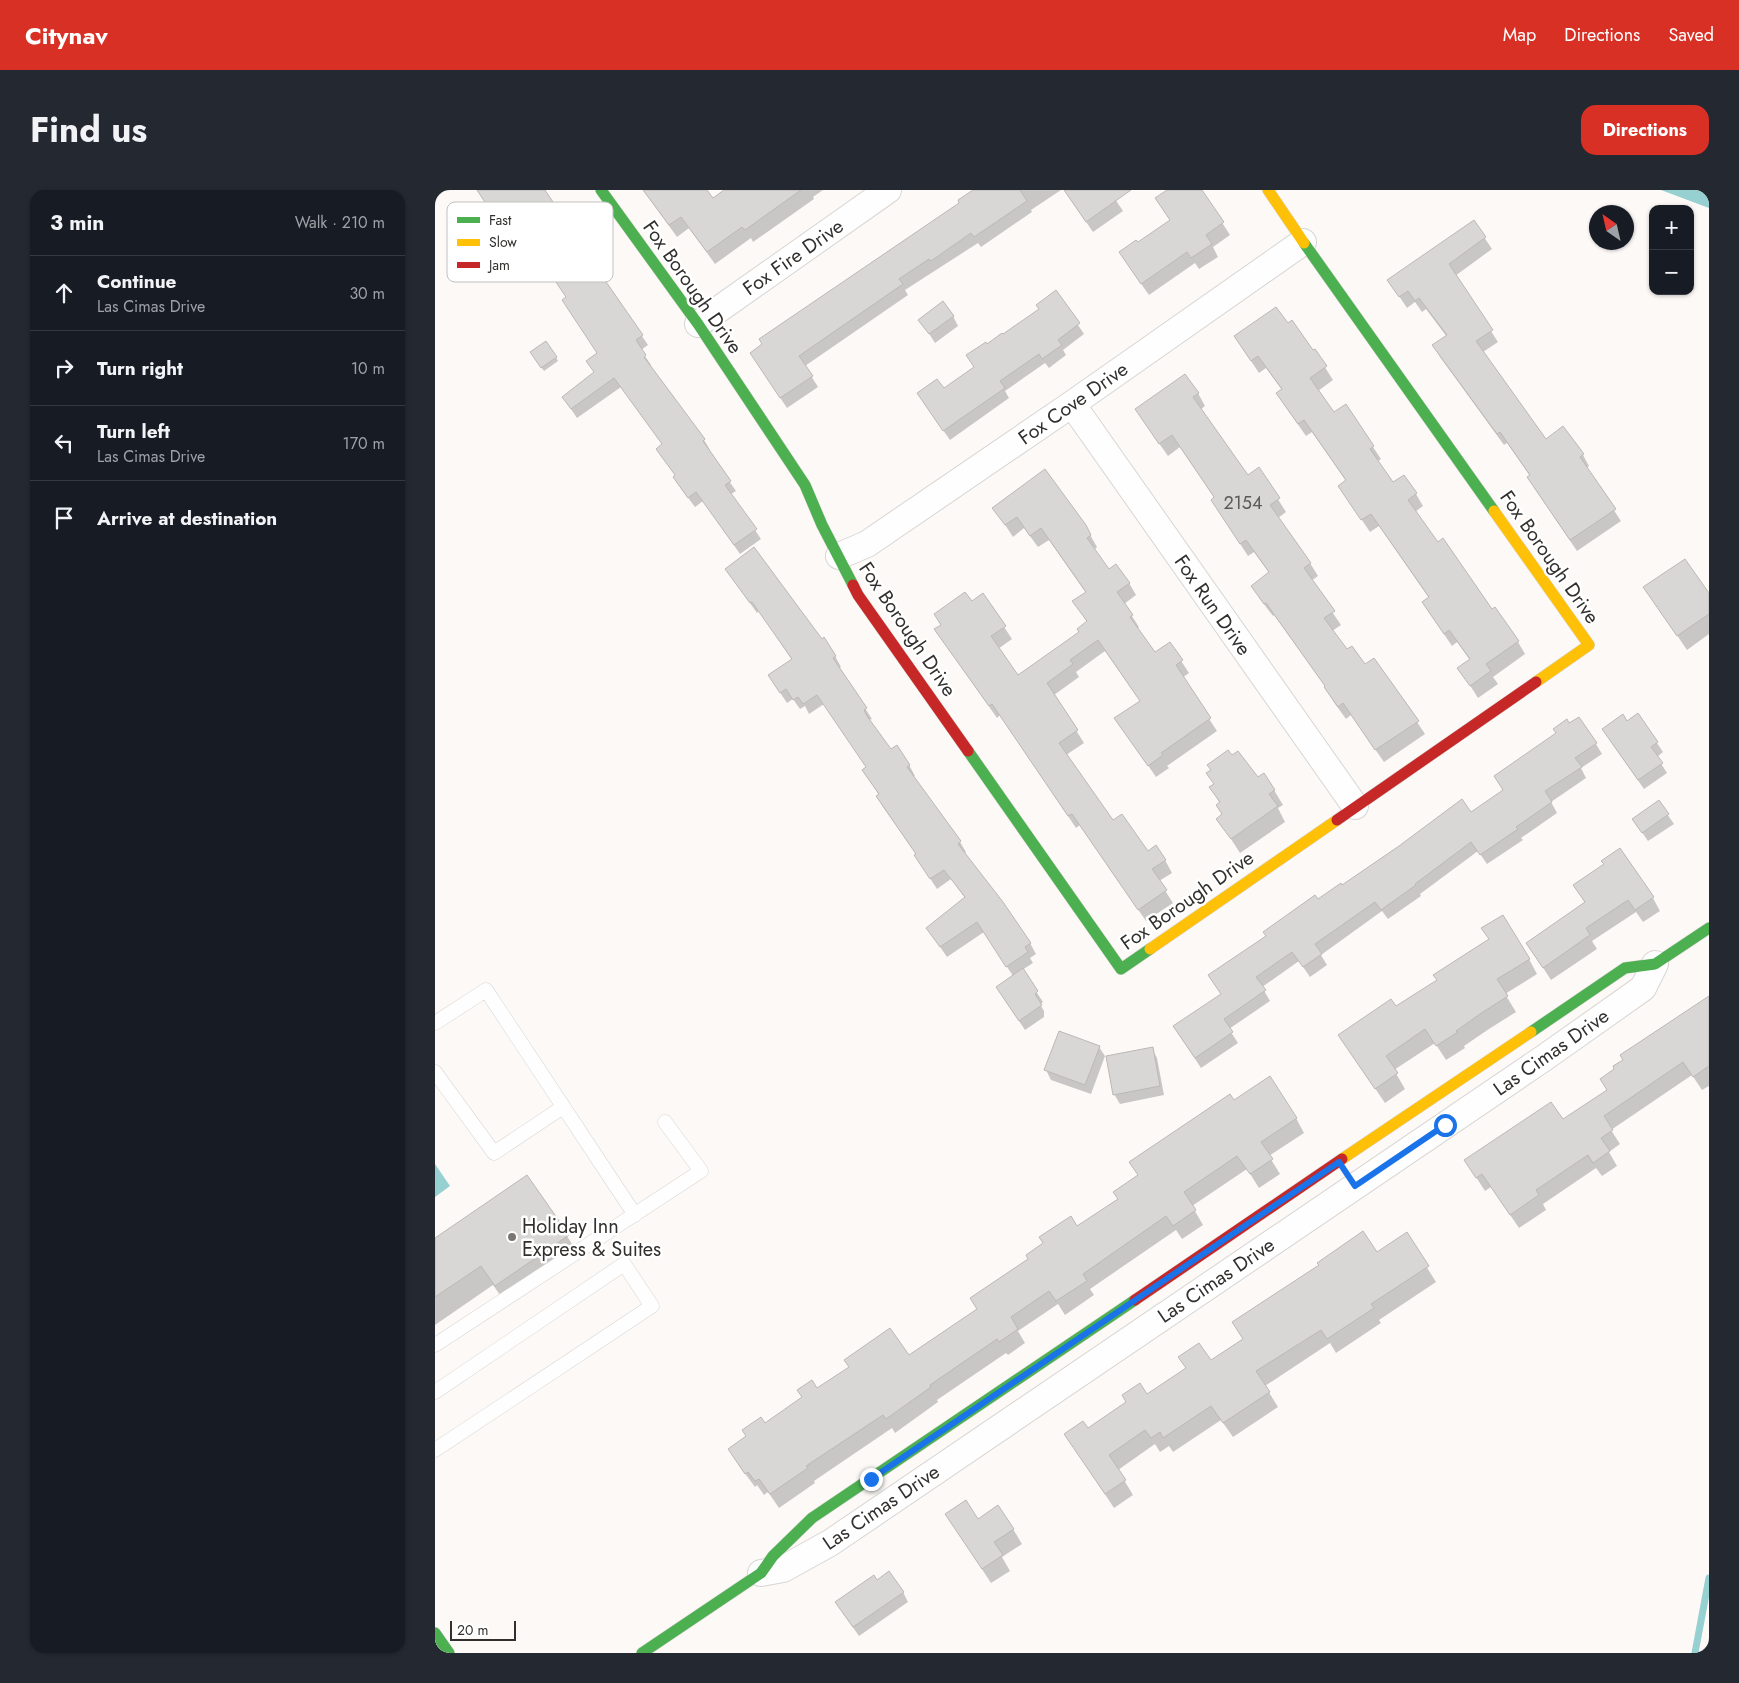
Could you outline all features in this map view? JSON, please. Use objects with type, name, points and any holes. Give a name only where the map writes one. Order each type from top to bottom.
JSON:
[{"type":"main road","name":"Fox Borough Drive","points":[[601,190],[610,202]]},
{"type":"main road","name":"Fox Borough Drive","points":[[613,207],[698,324],[805,485],[822,525],[858,595],[1121,969],[1589,645],[1268,190]]},
{"type":"main road","name":"Las Cimas Drive","points":[[642,1653],[761,1573],[773,1556],[823,1511],[1625,968],[1655,964],[1709,928]]},
{"type":"main road","points":[[435,1633],[449,1653]]},
{"type":"street","name":"Fox Fire Drive","points":[[698,324],[888,190]]},
{"type":"street","name":"Fox Cove Drive","points":[[839,556],[867,544],[1072,404],[1303,242]]},
{"type":"street","name":"Fox Run Drive","points":[[1072,404],[1355,806]]},
{"type":"street","name":"Las Cimas Drive","points":[[761,1573],[783,1569],[840,1536],[1544,1058],[1643,988],[1655,964]]},
{"type":"street","points":[[1527,1034],[1544,1058]]},
{"type":"street","points":[[1429,1101],[1445,1125]]},
{"type":"street","points":[[1339,1162],[1355,1186]]},
{"type":"street","points":[[1242,1227],[1258,1251]]},
{"type":"street","points":[[1167,1278],[1183,1302]]},
{"type":"street","points":[[1107,1319],[1123,1343]]},
{"type":"street","points":[[1049,1358],[1065,1382]]},
{"type":"street","points":[[990,1398],[1007,1422]]},
{"type":"street","points":[[937,1434],[954,1458]]},
{"type":"street","points":[[871,1479],[887,1503]]},
{"type":"street","points":[[823,1511],[840,1536]]},
{"type":"lane","points":[[435,1022],[485,990],[635,1215]]},
{"type":"lane","points":[[435,1072],[494,1153],[563,1107]]},
{"type":"lane","points":[[435,1345],[701,1171],[665,1122]]},
{"type":"lane","points":[[435,1392],[623,1264],[652,1306],[435,1450]]},
{"type":"water","points":[[1661,190],[1709,190],[1709,208]]},
{"type":"water","points":[[435,1164],[450,1186],[435,1197]]},
{"type":"building","points":[[477,190],[545,190],[553,202],[485,202]]},
{"type":"building","points":[[643,190],[707,190],[713,198],[724,190],[801,190],[745,230],[742,227],[707,252],[681,217],[669,225]]},
{"type":"building","points":[[973,190],[1020,190],[1027,201],[974,237],[971,233],[931,261],[929,259],[899,279],[903,284],[799,356],[813,376],[780,398],[750,353],[762,344],[759,339],[959,203],[958,200]]},
{"type":"building","points":[[1064,190],[1131,190],[1086,222]]},
{"type":"building","points":[[1167,190],[1202,190],[1224,222],[1206,235],[1212,244],[1191,258],[1187,252],[1141,284],[1119,252],[1136,240],[1138,242],[1170,220],[1155,198]]},
{"type":"building","points":[[1474,220],[1486,237],[1449,264],[1493,330],[1476,341],[1546,439],[1563,426],[1584,454],[1580,457],[1616,509],[1570,540],[1527,477],[1530,475],[1500,432],[1497,434],[1432,345],[1447,335],[1419,298],[1415,301],[1408,291],[1399,297],[1387,280]]},
{"type":"building","points":[[556,282],[606,282],[643,335],[636,340],[646,355],[644,357],[705,439],[703,441],[731,481],[725,485],[757,529],[734,545],[696,492],[688,498],[673,477],[675,475],[656,449],[662,444],[614,378],[571,409],[562,397],[594,372],[586,361],[597,353],[562,300],[566,297]]},
{"type":"building","points":[[1056,290],[1080,323],[1058,340],[1062,345],[1042,359],[1039,354],[1000,381],[1005,388],[943,431],[917,393],[937,379],[944,388],[974,367],[966,355],[1003,334],[1039,309],[1036,305]]},
{"type":"building","points":[[943,301],[954,316],[929,334],[918,320]]},
{"type":"building","points":[[1276,307],[1288,323],[1292,320],[1327,366],[1310,378],[1334,412],[1346,404],[1374,446],[1370,449],[1393,482],[1404,475],[1417,493],[1408,500],[1438,542],[1443,538],[1492,609],[1495,607],[1519,641],[1486,664],[1491,671],[1470,686],[1457,668],[1470,659],[1449,630],[1444,634],[1422,602],[1429,597],[1371,514],[1361,520],[1338,486],[1346,480],[1304,420],[1298,424],[1276,393],[1282,389],[1258,356],[1251,361],[1234,336]]},
{"type":"building","points":[[546,341],[557,357],[541,368],[530,352]]},
{"type":"building","points":[[1185,374],[1199,393],[1193,397],[1248,475],[1259,467],[1280,498],[1270,505],[1311,563],[1304,568],[1335,611],[1324,618],[1347,649],[1352,646],[1365,664],[1374,658],[1419,721],[1375,750],[1343,703],[1338,707],[1266,603],[1264,604],[1251,586],[1269,572],[1246,540],[1240,544],[1211,500],[1214,497],[1172,435],[1159,444],[1135,409]]},
{"type":"building","points":[[1045,469],[1086,525],[1091,535],[1087,538],[1109,569],[1116,564],[1130,583],[1117,592],[1133,615],[1130,617],[1155,652],[1170,642],[1183,660],[1176,665],[1211,718],[1161,753],[1163,755],[1148,766],[1114,718],[1140,701],[1098,640],[1070,660],[1073,664],[1047,683],[1078,730],[1059,743],[1113,820],[1122,814],[1148,851],[1156,845],[1166,860],[1152,869],[1167,890],[1138,910],[1072,814],[1068,816],[992,704],[989,706],[934,629],[941,625],[934,614],[965,592],[972,601],[983,593],[1006,626],[991,636],[1018,675],[1079,632],[1077,629],[1087,621],[1072,601],[1086,592],[1041,528],[1030,536],[1017,517],[1005,525],[992,508]]},
{"type":"building","points":[[754,547],[822,639],[824,637],[836,656],[833,658],[867,708],[864,710],[867,716],[891,749],[897,745],[910,765],[907,767],[961,841],[958,844],[1003,902],[1031,943],[1025,947],[1028,952],[1006,967],[977,922],[940,947],[926,928],[965,897],[944,870],[930,879],[914,855],[916,854],[876,796],[879,794],[862,770],[866,767],[817,695],[803,704],[798,697],[793,700],[786,689],[780,693],[768,675],[792,659],[752,602],[750,603],[725,569]]},
{"type":"building","points":[[1685,559],[1709,593],[1709,614],[1677,636],[1643,587]]},
{"type":"building","points":[[1638,713],[1658,742],[1651,747],[1663,763],[1638,780],[1602,729],[1623,714],[1627,721]]},
{"type":"building","points":[[1579,717],[1597,743],[1575,758],[1582,767],[1545,791],[1552,802],[1516,827],[1518,829],[1480,855],[1471,842],[1381,910],[1375,902],[1315,944],[1322,954],[1303,967],[1292,952],[1256,977],[1266,990],[1224,1019],[1233,1032],[1195,1058],[1173,1026],[1221,994],[1208,975],[1266,936],[1263,932],[1315,895],[1318,899],[1341,883],[1342,885],[1399,846],[1462,799],[1471,812],[1503,790],[1494,776],[1556,733],[1553,729],[1567,719],[1569,723]]},
{"type":"building","points":[[1228,750],[1232,755],[1238,751],[1258,777],[1264,773],[1275,790],[1269,794],[1278,806],[1231,839],[1216,819],[1222,814],[1216,805],[1220,802],[1209,787],[1214,784],[1206,773],[1211,770],[1207,765]]},
{"type":"building","points":[[1659,800],[1669,814],[1642,833],[1632,819]]},
{"type":"building","points":[[1620,848],[1654,897],[1635,910],[1628,900],[1586,928],[1590,935],[1543,968],[1526,943],[1585,902],[1573,885],[1604,864],[1601,861]]},
{"type":"building","points":[[1503,915],[1530,959],[1497,979],[1508,996],[1436,1046],[1425,1029],[1386,1056],[1398,1073],[1375,1089],[1338,1035],[1391,999],[1396,1006],[1437,980],[1433,975],[1489,939],[1481,928]]},
{"type":"building","points":[[1023,968],[1038,991],[1035,994],[1042,1005],[1019,1021],[996,987]]},
{"type":"building","points":[[1709,996],[1709,1066],[1693,1077],[1683,1062],[1604,1116],[1613,1130],[1601,1138],[1610,1151],[1593,1163],[1588,1155],[1536,1190],[1539,1195],[1510,1215],[1482,1174],[1476,1178],[1464,1160],[1551,1102],[1563,1119],[1607,1090],[1600,1079],[1614,1069],[1613,1066],[1623,1060],[1620,1055]]},
{"type":"building","points":[[1059,1031],[1100,1046],[1085,1085],[1044,1070]]},
{"type":"building","points":[[1153,1047],[1160,1086],[1113,1095],[1106,1056]]},
{"type":"building","points":[[1270,1076],[1297,1118],[1261,1142],[1273,1159],[1250,1174],[1237,1156],[1184,1192],[1196,1210],[1173,1226],[1166,1216],[1083,1274],[1087,1281],[1056,1301],[1049,1291],[1011,1317],[1018,1329],[999,1342],[997,1339],[930,1385],[931,1387],[886,1419],[883,1415],[806,1466],[808,1468],[770,1494],[759,1479],[755,1481],[748,1472],[745,1474],[728,1449],[746,1436],[742,1430],[761,1417],[765,1423],[802,1397],[797,1390],[812,1380],[817,1388],[849,1367],[844,1360],[890,1328],[909,1355],[977,1309],[970,1298],[1028,1259],[1026,1255],[1043,1243],[1039,1237],[1071,1216],[1077,1226],[1118,1199],[1113,1192],[1138,1175],[1129,1162],[1230,1094],[1234,1100]]},
{"type":"building","name":"Holiday Inn Express & Suites","points":[[527,1175],[569,1235],[495,1286],[481,1266],[435,1297],[435,1238]]},
{"type":"building","points":[[1363,1231],[1377,1252],[1407,1232],[1429,1266],[1371,1304],[1374,1308],[1327,1339],[1321,1330],[1256,1371],[1270,1392],[1223,1423],[1211,1406],[1163,1438],[1160,1432],[1151,1438],[1145,1430],[1109,1455],[1126,1480],[1105,1494],[1064,1434],[1083,1421],[1088,1428],[1126,1402],[1122,1395],[1140,1383],[1147,1394],[1186,1368],[1178,1357],[1199,1343],[1211,1360],[1243,1339],[1232,1322],[1319,1265],[1317,1263]]},
{"type":"building","points":[[966,1500],[978,1519],[998,1505],[1014,1529],[994,1542],[1003,1555],[982,1569],[945,1514]]},
{"type":"building","points":[[889,1571],[904,1592],[853,1627],[835,1602],[874,1575],[877,1580]]},
{"type":"waterway","points":[[1695,1653],[1709,1578]]},
{"type":"traffic: fast","points":[[601,190],[610,202]]},
{"type":"traffic: fast","points":[[613,207],[698,324],[805,485],[822,525],[853,585]]},
{"type":"traffic: fast","points":[[1304,243],[1494,511]]},
{"type":"traffic: fast","points":[[968,751],[1121,969],[1150,949]]},
{"type":"traffic: fast","points":[[1531,1032],[1625,968],[1655,964],[1709,928]]},
{"type":"traffic: fast","points":[[642,1653],[761,1573],[773,1556],[812,1518],[1135,1300]]},
{"type":"traffic: fast","points":[[435,1633],[449,1653]]},
{"type":"traffic: slow","points":[[1268,190],[1304,243]]},
{"type":"traffic: slow","points":[[1494,511],[1589,645],[1536,682]]},
{"type":"traffic: slow","points":[[1150,949],[1337,820]]},
{"type":"traffic: slow","points":[[1342,1159],[1531,1032]]},
{"type":"traffic: jam","points":[[853,585],[858,595],[968,751]]},
{"type":"traffic: jam","points":[[1337,820],[1536,682]]},
{"type":"traffic: jam","points":[[1135,1300],[1342,1159]]},
{"type":"place","name":"Holiday Inn Express & Suites","points":[[512,1237]]},
{"type":"route","points":[[871,1479],[1339,1162],[1355,1186],[1445,1125]]}]
